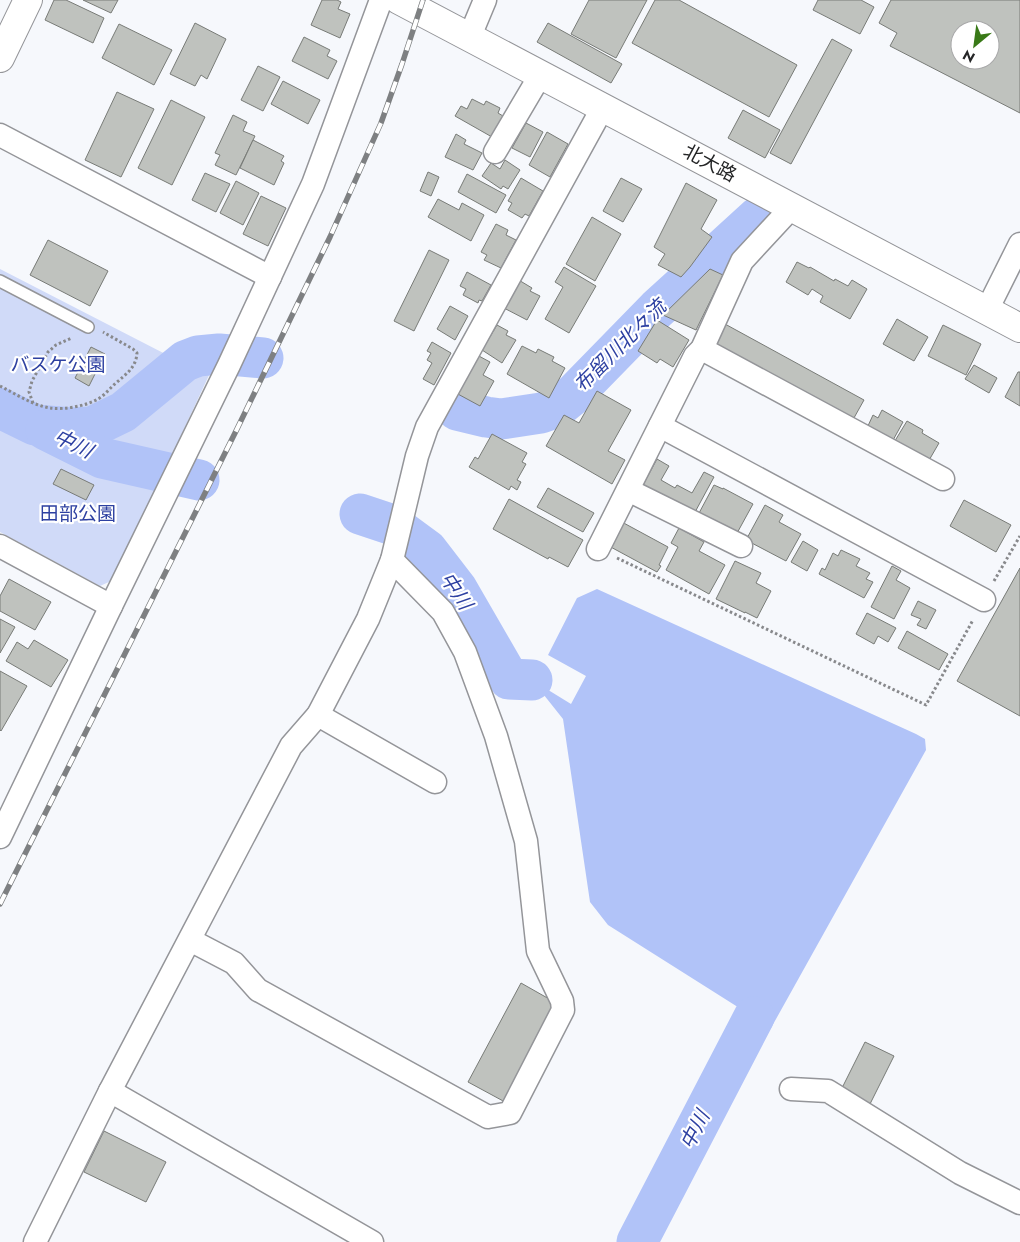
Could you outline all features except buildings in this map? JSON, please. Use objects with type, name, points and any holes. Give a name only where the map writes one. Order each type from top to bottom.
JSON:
[{"type":"street","points":[[0,58],[28,0]]},
{"type":"street","points":[[0,837],[270,277],[312,184],[381,0]]},
{"type":"street","name":"北大路","points":[[399,0],[1020,328]]},
{"type":"street","points":[[470,36],[485,0]]},
{"type":"street","points":[[495,152],[540,74]]},
{"type":"street","points":[[35,1242],[110,1091],[291,746],[318,715],[368,620],[392,560],[417,456],[427,427],[604,107]]},
{"type":"street","points":[[0,135],[270,277]]},
{"type":"street","points":[[598,549],[695,356],[702,349],[742,261],[792,207]]},
{"type":"street","points":[[987,310],[1020,244]]},
{"type":"street","points":[[702,349],[943,479]]},
{"type":"street","points":[[660,426],[984,600]]},
{"type":"street","points":[[628,490],[741,546]]},
{"type":"street","points":[[0,546],[111,606]]},
{"type":"street","points":[[190,940],[234,963],[258,990],[488,1117],[510,1113],[563,1010],[562,1001],[538,951],[526,841],[496,736],[465,652],[443,612],[392,560]]},
{"type":"street","points":[[318,715],[435,782]]},
{"type":"street","points":[[791,1088],[828,1091],[960,1173],[1020,1203]]},
{"type":"street","points":[[110,1091],[372,1242]]},
{"type":"lane","points":[[0,281],[88,326]]},
{"type":"path","points":[[0,386],[33,403],[50,408],[74,408],[100,398],[133,368],[137,353],[100,330],[88,326],[81,334],[48,352],[32,381],[30,392],[33,403]]},
{"type":"path","points":[[598,549],[926,705],[1020,536]]},
{"type":"green space","name":"バスケ公園","points":[[0,269],[175,359],[216,360],[166,468],[111,454],[0,401]]},
{"type":"green space","name":"田部公園","points":[[0,416],[110,469],[158,483],[111,581],[100,586],[0,532]]},
{"type":"water","points":[[597,589],[925,739],[926,750],[771,1028],[608,925],[590,902],[563,719],[532,680],[571,704],[586,676],[548,655],[577,598]]},
{"type":"waterway","name":"布留川北々流","points":[[457,410],[501,419],[541,413],[558,407],[574,394],[657,309],[758,217]]},
{"type":"waterway","name":"布留川北々流","points":[[0,408],[35,425],[72,428],[92,427],[123,412],[185,361],[198,356],[219,354],[263,358]]},
{"type":"waterway","name":"中川","points":[[46,430],[102,458],[199,480]]},
{"type":"waterway","name":"中川","points":[[360,514],[393,525],[427,550],[457,589],[509,679],[532,680]]},
{"type":"waterway","name":"中川","points":[[637,1242],[754,1017]]},
{"type":"railway","points":[[0,904],[237,429],[330,237],[381,123],[423,0]]}]
